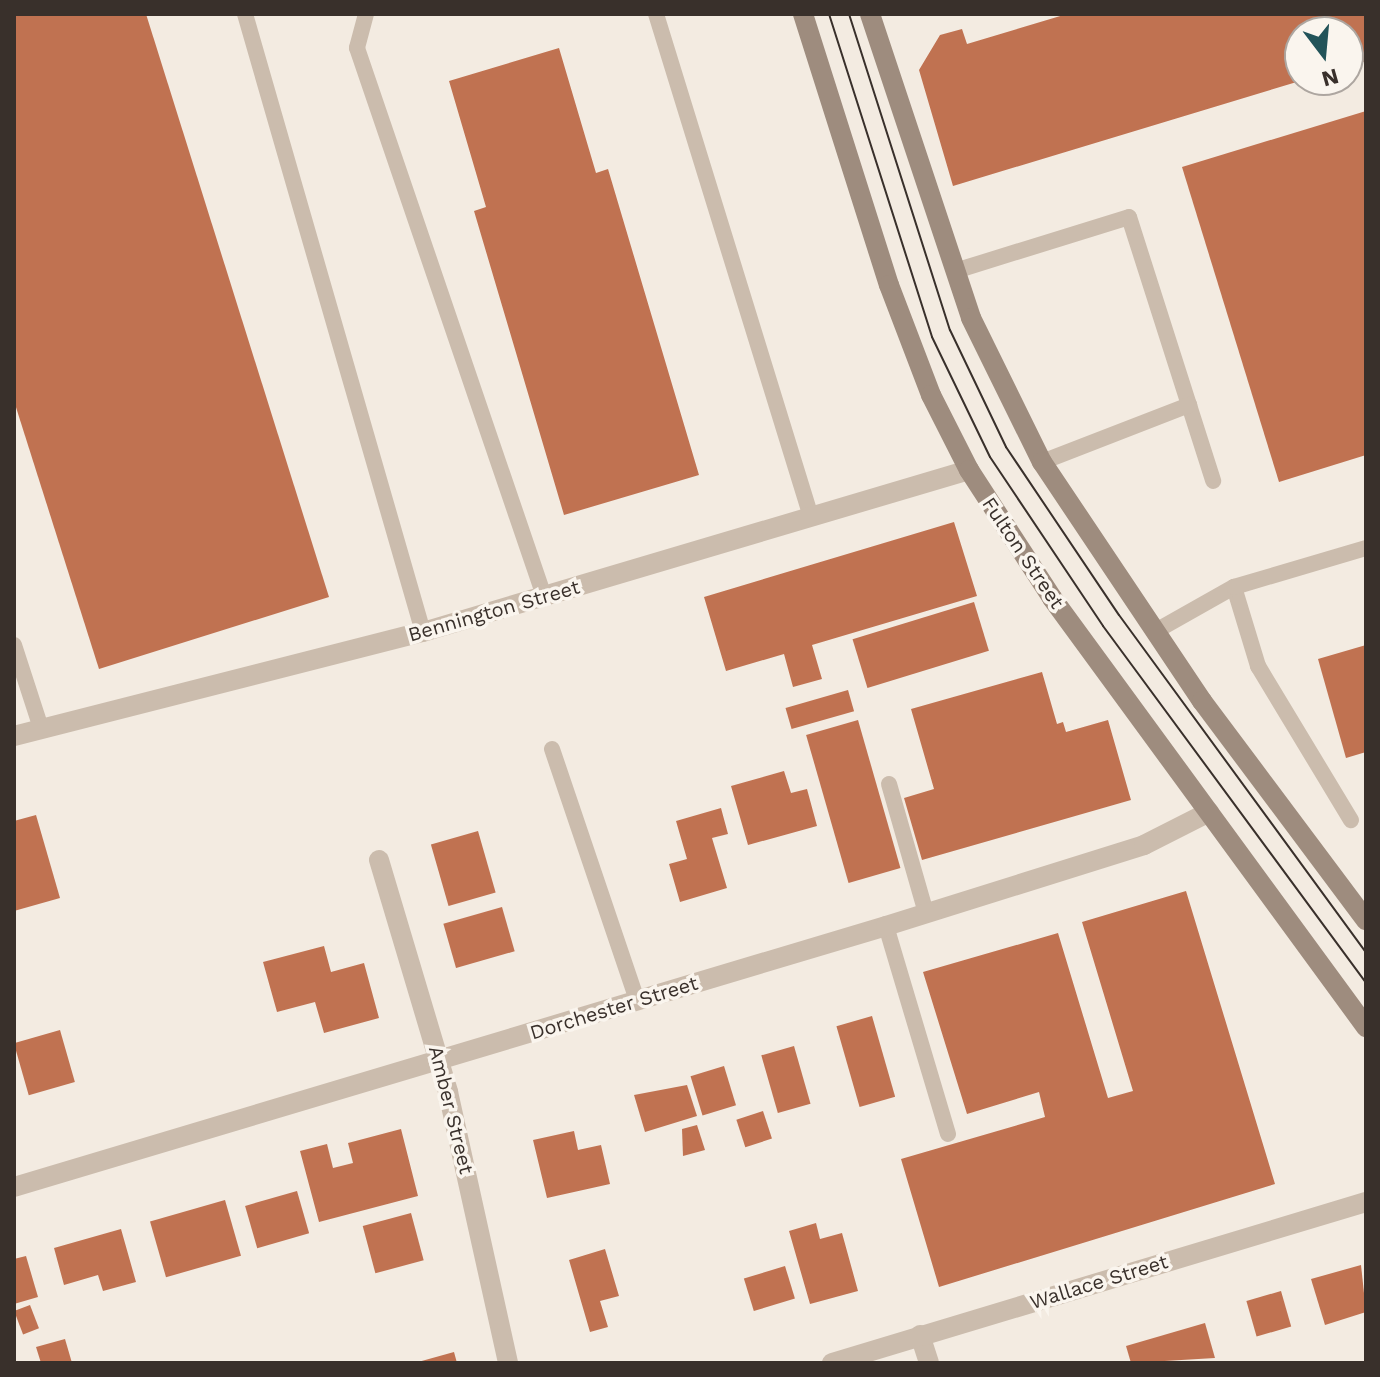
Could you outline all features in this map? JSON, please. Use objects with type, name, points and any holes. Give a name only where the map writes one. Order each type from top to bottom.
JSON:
[{"type":"main road","name":"Fulton Street","points":[[803,14],[889,285],[931,395],[969,470],[1052,598],[1366,1027]]},
{"type":"main road","points":[[870,14],[955,271],[994,369],[1042,462],[1154,632],[1366,920]]},
{"type":"street","name":"Bennington Street","points":[[14,736],[423,632],[969,470]]},
{"type":"street","name":"Dorchester Street","points":[[14,1187],[886,926],[1144,845],[1209,812]]},
{"type":"street","name":"Amber Street","points":[[379,860],[439,1060],[508,1363]]},
{"type":"street","name":"Wallace Street","points":[[832,1363],[1366,1202]]},
{"type":"street","points":[[920,1335],[929,1363]]},
{"type":"lane","points":[[245,14],[423,632]]},
{"type":"lane","points":[[366,14],[357,48],[544,596]]},
{"type":"lane","points":[[656,14],[811,517]]},
{"type":"lane","points":[[955,271],[1129,217],[1213,481]]},
{"type":"lane","points":[[1042,462],[1189,405]]},
{"type":"lane","points":[[1154,632],[1234,587],[1366,548]]},
{"type":"lane","points":[[1234,587],[1258,666],[1351,820]]},
{"type":"lane","points":[[14,645],[41,728]]},
{"type":"lane","points":[[552,749],[637,1000]]},
{"type":"lane","points":[[889,784],[926,913]]},
{"type":"lane","points":[[886,926],[948,1134]]},
{"type":"building","points":[[14,14],[146,14],[329,597],[99,669],[14,401]]},
{"type":"building","points":[[1067,14],[1366,14],[1366,61],[1364,16],[1284,16],[1284,86],[953,186],[919,70],[940,35],[962,29],[967,44]]},
{"type":"building","points":[[559,48],[596,173],[608,169],[699,475],[564,515],[474,211],[486,207],[449,81]]},
{"type":"building","points":[[1366,111],[1366,455],[1279,482],[1182,167]]},
{"type":"building","points":[[954,522],[977,596],[812,645],[822,679],[793,687],[784,654],[726,671],[704,597]]},
{"type":"building","points":[[974,602],[989,651],[867,688],[853,639]]},
{"type":"building","points":[[1366,645],[1366,752],[1346,758],[1318,659]]},
{"type":"building","points":[[1042,672],[1057,724],[1063,722],[1066,732],[1108,720],[1131,800],[922,860],[904,798],[934,789],[911,709]]},
{"type":"building","points":[[848,690],[854,711],[792,729],[786,708]]},
{"type":"building","points":[[858,720],[900,868],[849,883],[806,735]]},
{"type":"building","points":[[784,771],[791,793],[807,789],[817,826],[748,845],[731,786]]},
{"type":"building","points":[[721,808],[728,834],[712,838],[727,888],[680,902],[669,864],[687,859],[676,821]]},
{"type":"building","points":[[36,815],[60,898],[14,911],[14,821]]},
{"type":"building","points":[[478,831],[496,893],[449,906],[431,845]]},
{"type":"building","points":[[1186,891],[1275,1184],[939,1287],[901,1159],[1045,1117],[1039,1092],[967,1114],[923,972],[1058,933],[1108,1098],[1133,1091],[1082,922]]},
{"type":"building","points":[[502,907],[515,951],[456,968],[443,924]]},
{"type":"building","points":[[324,946],[331,972],[364,963],[379,1018],[324,1033],[315,1002],[277,1012],[263,962]]},
{"type":"building","points":[[872,1016],[895,1097],[860,1107],[836,1026]]},
{"type":"building","points":[[60,1030],[75,1082],[29,1095],[14,1043]]},
{"type":"building","points":[[794,1046],[811,1104],[778,1113],[761,1055]]},
{"type":"building","points":[[724,1066],[736,1105],[703,1115],[691,1076]]},
{"type":"building","points":[[687,1085],[697,1116],[645,1132],[634,1095]]},
{"type":"building","points":[[763,1111],[772,1139],[745,1147],[736,1120]]},
{"type":"building","points":[[697,1125],[705,1150],[683,1156],[682,1129]]},
{"type":"building","points":[[401,1129],[418,1196],[319,1222],[300,1151],[327,1144],[333,1168],[353,1163],[348,1143]]},
{"type":"building","points":[[574,1131],[578,1150],[601,1145],[610,1184],[547,1198],[533,1140]]},
{"type":"building","points":[[297,1191],[309,1233],[257,1248],[245,1206]]},
{"type":"building","points":[[225,1200],[241,1256],[166,1277],[150,1221]]},
{"type":"building","points":[[411,1213],[424,1260],[375,1273],[363,1226]]},
{"type":"building","points":[[816,1223],[820,1239],[842,1233],[858,1291],[810,1304],[789,1231]]},
{"type":"building","points":[[121,1229],[136,1282],[103,1291],[98,1275],[64,1285],[54,1248]]},
{"type":"building","points":[[605,1249],[619,1296],[600,1301],[608,1327],[590,1332],[569,1260]]},
{"type":"building","points":[[26,1256],[38,1297],[14,1304],[14,1259]]},
{"type":"building","points":[[1361,1265],[1366,1312],[1325,1325],[1311,1279]]},
{"type":"building","points":[[785,1266],[795,1299],[754,1311],[744,1279]]},
{"type":"building","points":[[1281,1291],[1291,1327],[1257,1336],[1246,1301]]},
{"type":"building","points":[[30,1305],[39,1328],[23,1334],[14,1311]]},
{"type":"building","points":[[1205,1323],[1215,1358],[1131,1363],[1126,1346]]},
{"type":"building","points":[[65,1339],[72,1363],[41,1363],[36,1347]]},
{"type":"building","points":[[454,1352],[457,1363],[418,1363],[418,1362]]},
{"type":"tram line","points":[[829,14],[932,337],[990,457],[1103,626],[1366,983]]},
{"type":"tram line","points":[[849,14],[950,330],[1006,447],[1119,615],[1366,953]]}]
